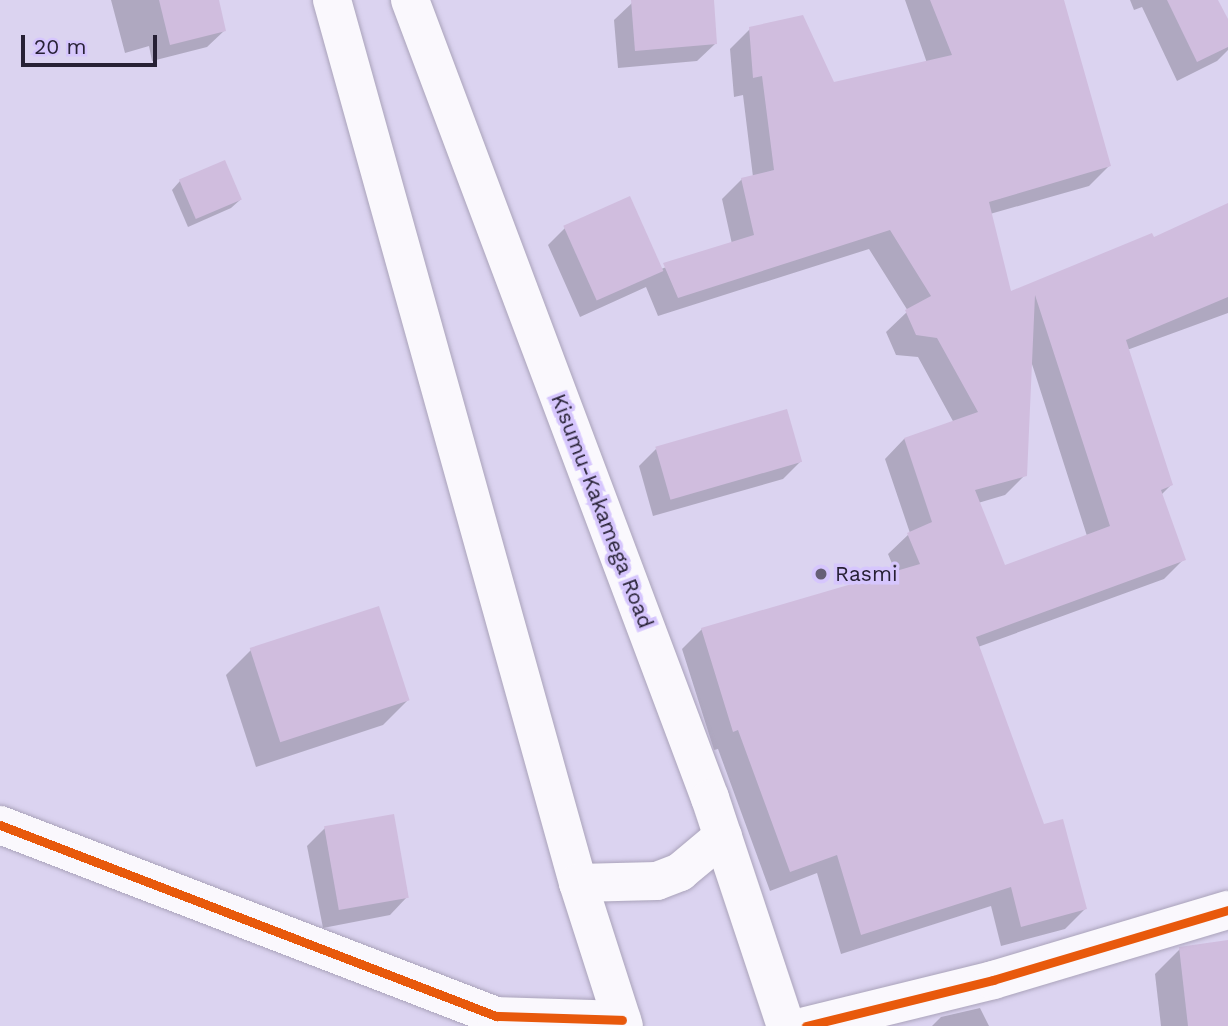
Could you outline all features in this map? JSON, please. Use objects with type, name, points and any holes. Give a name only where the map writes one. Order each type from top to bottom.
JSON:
[{"type":"main road","points":[[0,825],[496,1016],[623,1023],[578,883],[332,0]]},
{"type":"main road","name":"Kisumu-Kakamega Road","points":[[410,0],[723,836],[786,1026]]},
{"type":"main road","points":[[578,883],[657,881],[680,872],[723,836]]},
{"type":"main road","points":[[806,1026],[993,980],[1228,910]]},
{"type":"building","points":[[159,0],[219,0],[226,31],[170,45]]},
{"type":"building","points":[[631,0],[714,0],[717,44],[635,51]]},
{"type":"building","points":[[930,0],[1064,0],[1111,166],[989,202],[1011,291],[1152,233],[1154,237],[1228,203],[1228,297],[1126,340],[1173,485],[1161,490],[1186,560],[976,637],[1044,824],[1063,819],[1087,909],[1021,927],[1011,887],[861,935],[837,855],[790,872],[738,730],[733,732],[701,628],[920,564],[907,533],[932,522],[904,438],[978,412],[937,338],[916,335],[905,310],[931,296],[890,230],[678,298],[663,263],[754,235],[741,178],[774,170],[762,76],[753,78],[749,27],[803,15],[834,82],[952,55]],"holes":[[[1035,295],[1110,526],[1005,565],[975,490],[1027,476]]]},
{"type":"building","points":[[1167,0],[1218,0],[1228,19],[1228,47],[1197,62]]},
{"type":"building","points":[[225,160],[242,200],[196,219],[179,180]]},
{"type":"building","points":[[630,196],[663,271],[597,301],[563,226]]},
{"type":"building","points":[[787,409],[802,462],[670,500],[655,447]]},
{"type":"building","points":[[379,606],[410,700],[280,742],[250,648]]},
{"type":"building","points":[[394,814],[409,898],[339,910],[324,826]]},
{"type":"building","points":[[1228,940],[1228,1026],[1188,1026],[1179,947]]},
{"type":"cycle path","points":[[0,825],[496,1016],[622,1020]]},
{"type":"cycle path","points":[[806,1026],[993,980],[1228,910]]},
{"type":"place","name":"Rasmi","points":[[821,574]]}]
